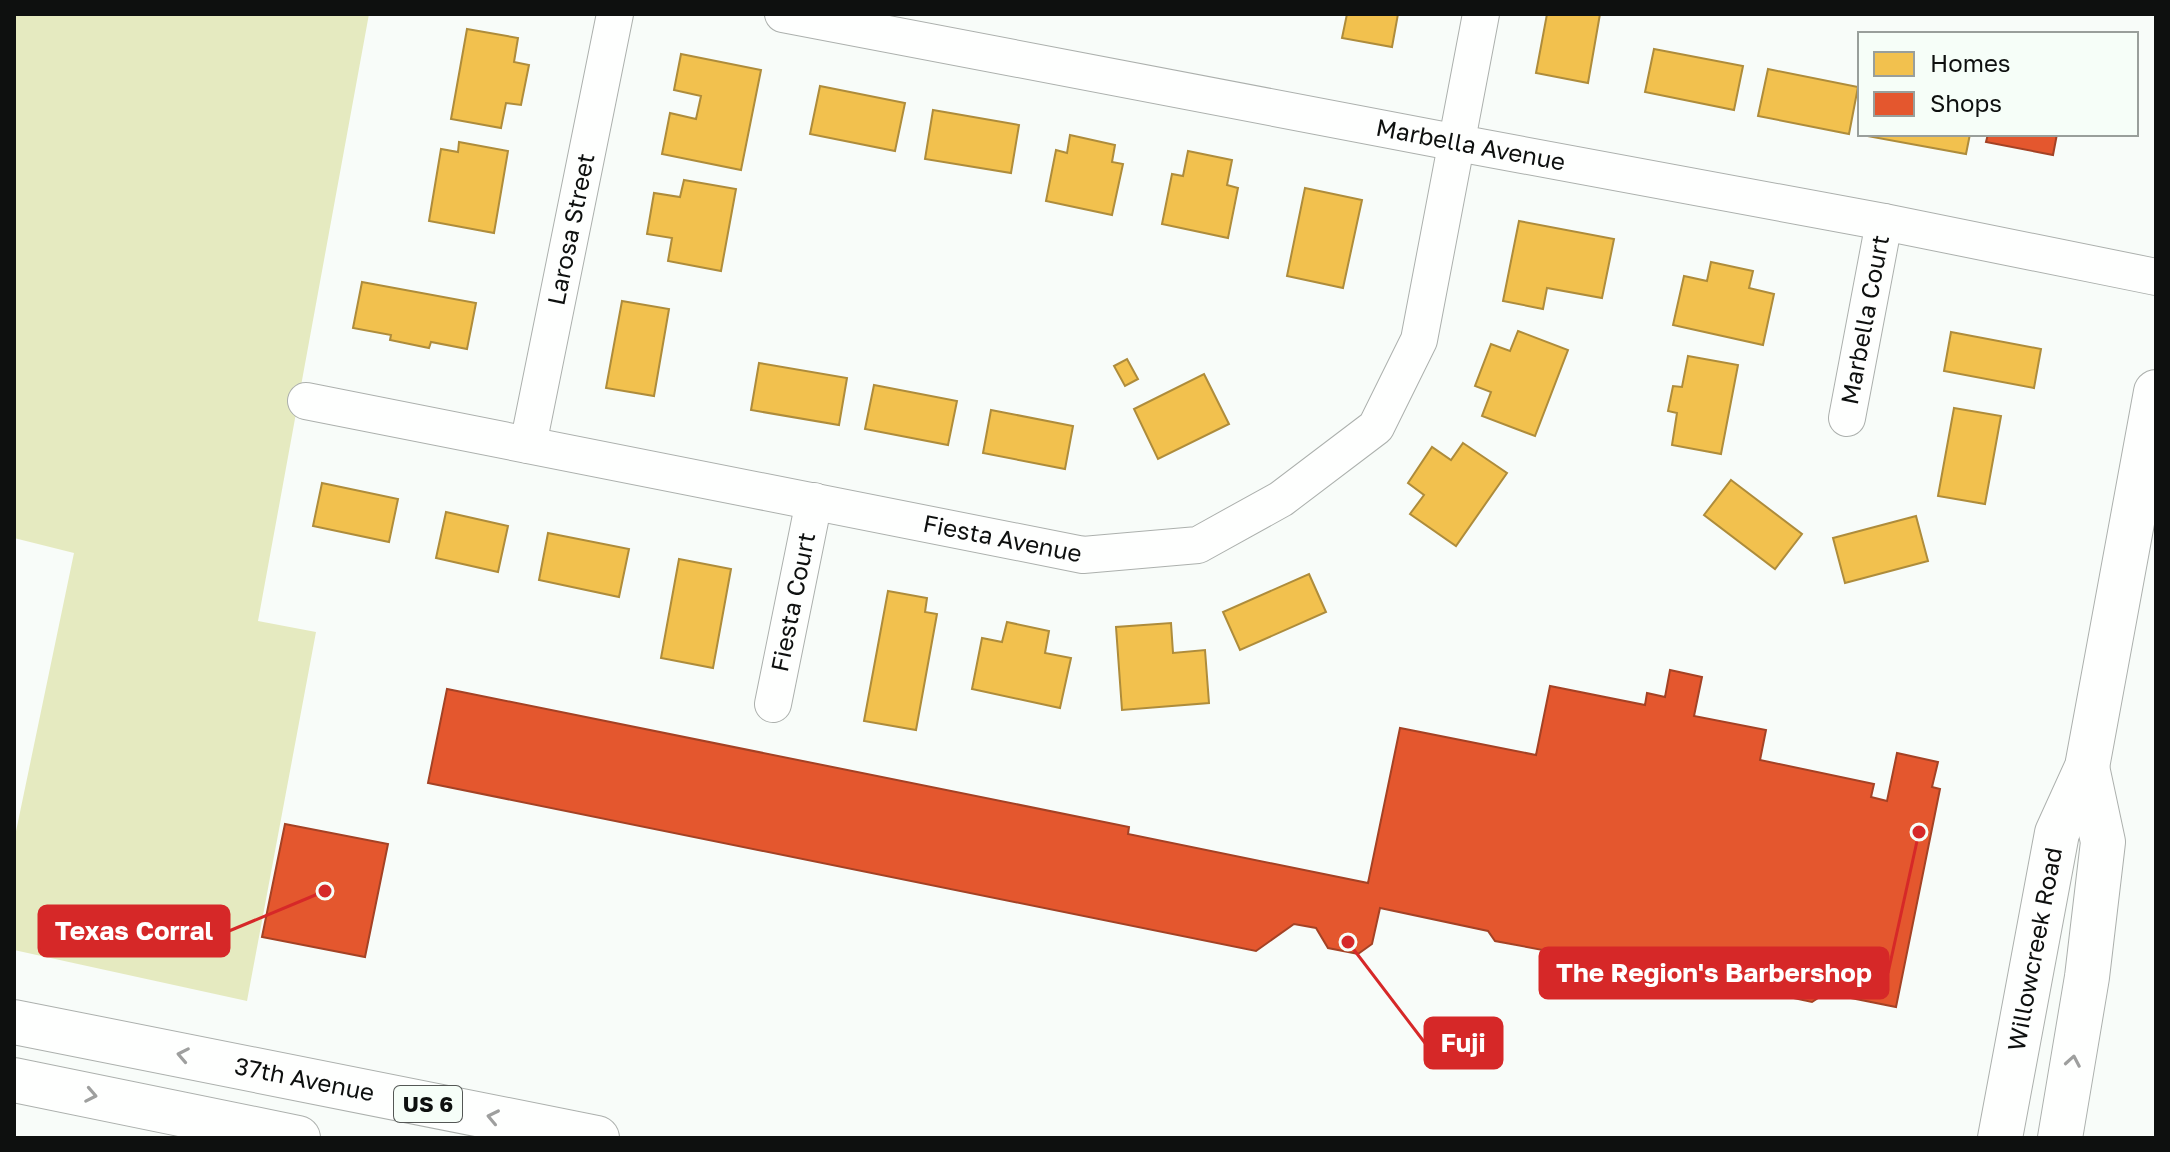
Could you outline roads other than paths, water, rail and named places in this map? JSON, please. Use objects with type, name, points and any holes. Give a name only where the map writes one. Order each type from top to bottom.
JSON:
[{"type":"main road","name":"Willowcreek Road","points":[[2000,1138],[2057,833],[2087,767],[2156,392]]},
{"type":"main road","name":"Willowcreek Road","points":[[2060,1138],[2087,977],[2103,842],[2087,767]]},
{"type":"main road","name":"37th Avenue","points":[[14,1022],[597,1138]]},
{"type":"main road","points":[[14,1080],[298,1138]]},
{"type":"street","name":"Larosa Street","points":[[528,445],[615,14]]},
{"type":"street","name":"Marbella Avenue","points":[[783,14],[1884,222],[2156,277]]},
{"type":"street","name":"Fiesta Avenue","points":[[306,401],[1083,555],[1198,545],[1281,499],[1376,427],[1419,340],[1481,14]]},
{"type":"street","name":"Marbella Court","points":[[1847,418],[1884,222]]},
{"type":"street","name":"Fiesta Court","points":[[773,704],[814,501]]},
{"type":"place","name":"The Region's Barbershop","points":[[1919,832]]},
{"type":"place","name":"Texas Corral","points":[[325,891]]},
{"type":"place","name":"Fuji","points":[[1348,942]]}]
